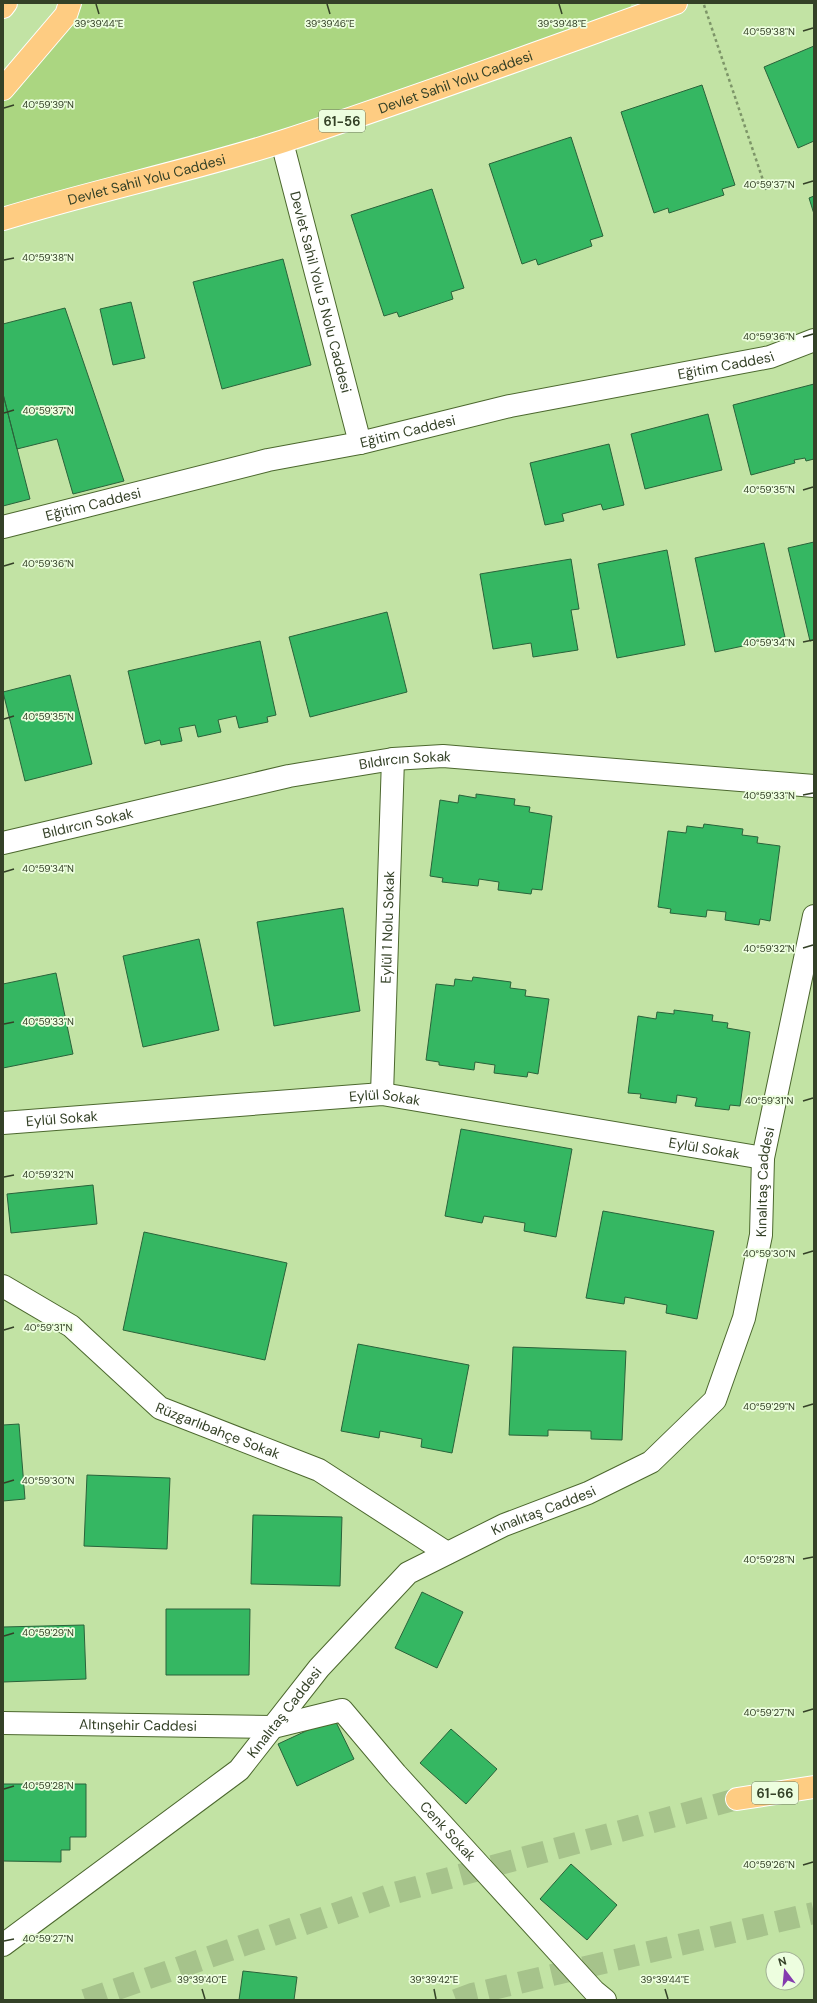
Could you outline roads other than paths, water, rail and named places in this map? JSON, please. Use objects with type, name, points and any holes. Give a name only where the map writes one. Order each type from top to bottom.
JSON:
[{"type":"main road","points":[[3,7],[6,3]]},
{"type":"main road","points":[[3,89],[66,15],[70,3]]},
{"type":"main road","name":"Devlet Sahil Yolu Caddesi","points":[[3,219],[46,205],[282,142],[416,96],[676,3]]},
{"type":"main road","name":"61-66","points":[[737,1799],[814,1787]]},
{"type":"street","name":"Devlet Sahil Yolu 5 Nolu Caddesi","points":[[282,142],[360,443]]},
{"type":"street","name":"Eğitim Caddesi","points":[[3,527],[268,460],[360,443],[510,406],[770,357],[814,340]]},
{"type":"street","name":"Bıldırcın Sokak","points":[[3,842],[289,776],[393,759],[443,756],[814,786]]},
{"type":"street","name":"Eylül 1 Nolu Sokak","points":[[382,1094],[393,759]]},
{"type":"street","name":"Kınalıtaş Caddesi","points":[[3,1945],[239,1770],[319,1668],[408,1573],[504,1525],[588,1493],[651,1462],[715,1400],[744,1318],[760,1235],[763,1158],[814,916]]},
{"type":"street","name":"Eylül Sokak","points":[[3,1123],[382,1094],[763,1158]]},
{"type":"street","name":"Rüzgarlıbahçe Sokak","points":[[3,1286],[71,1326],[160,1408],[319,1470],[447,1553]]},
{"type":"street","name":"Cenk Sokak","points":[[273,1727],[342,1710],[396,1774],[594,1992],[605,2000]]},
{"type":"street","name":"Altınşehir Caddesi","points":[[3,1723],[273,1727]]},
{"type":"tunnel","points":[[85,2000],[395,1893],[737,1799]]},
{"type":"tunnel","points":[[456,2000],[472,1994],[814,1913]]}]
